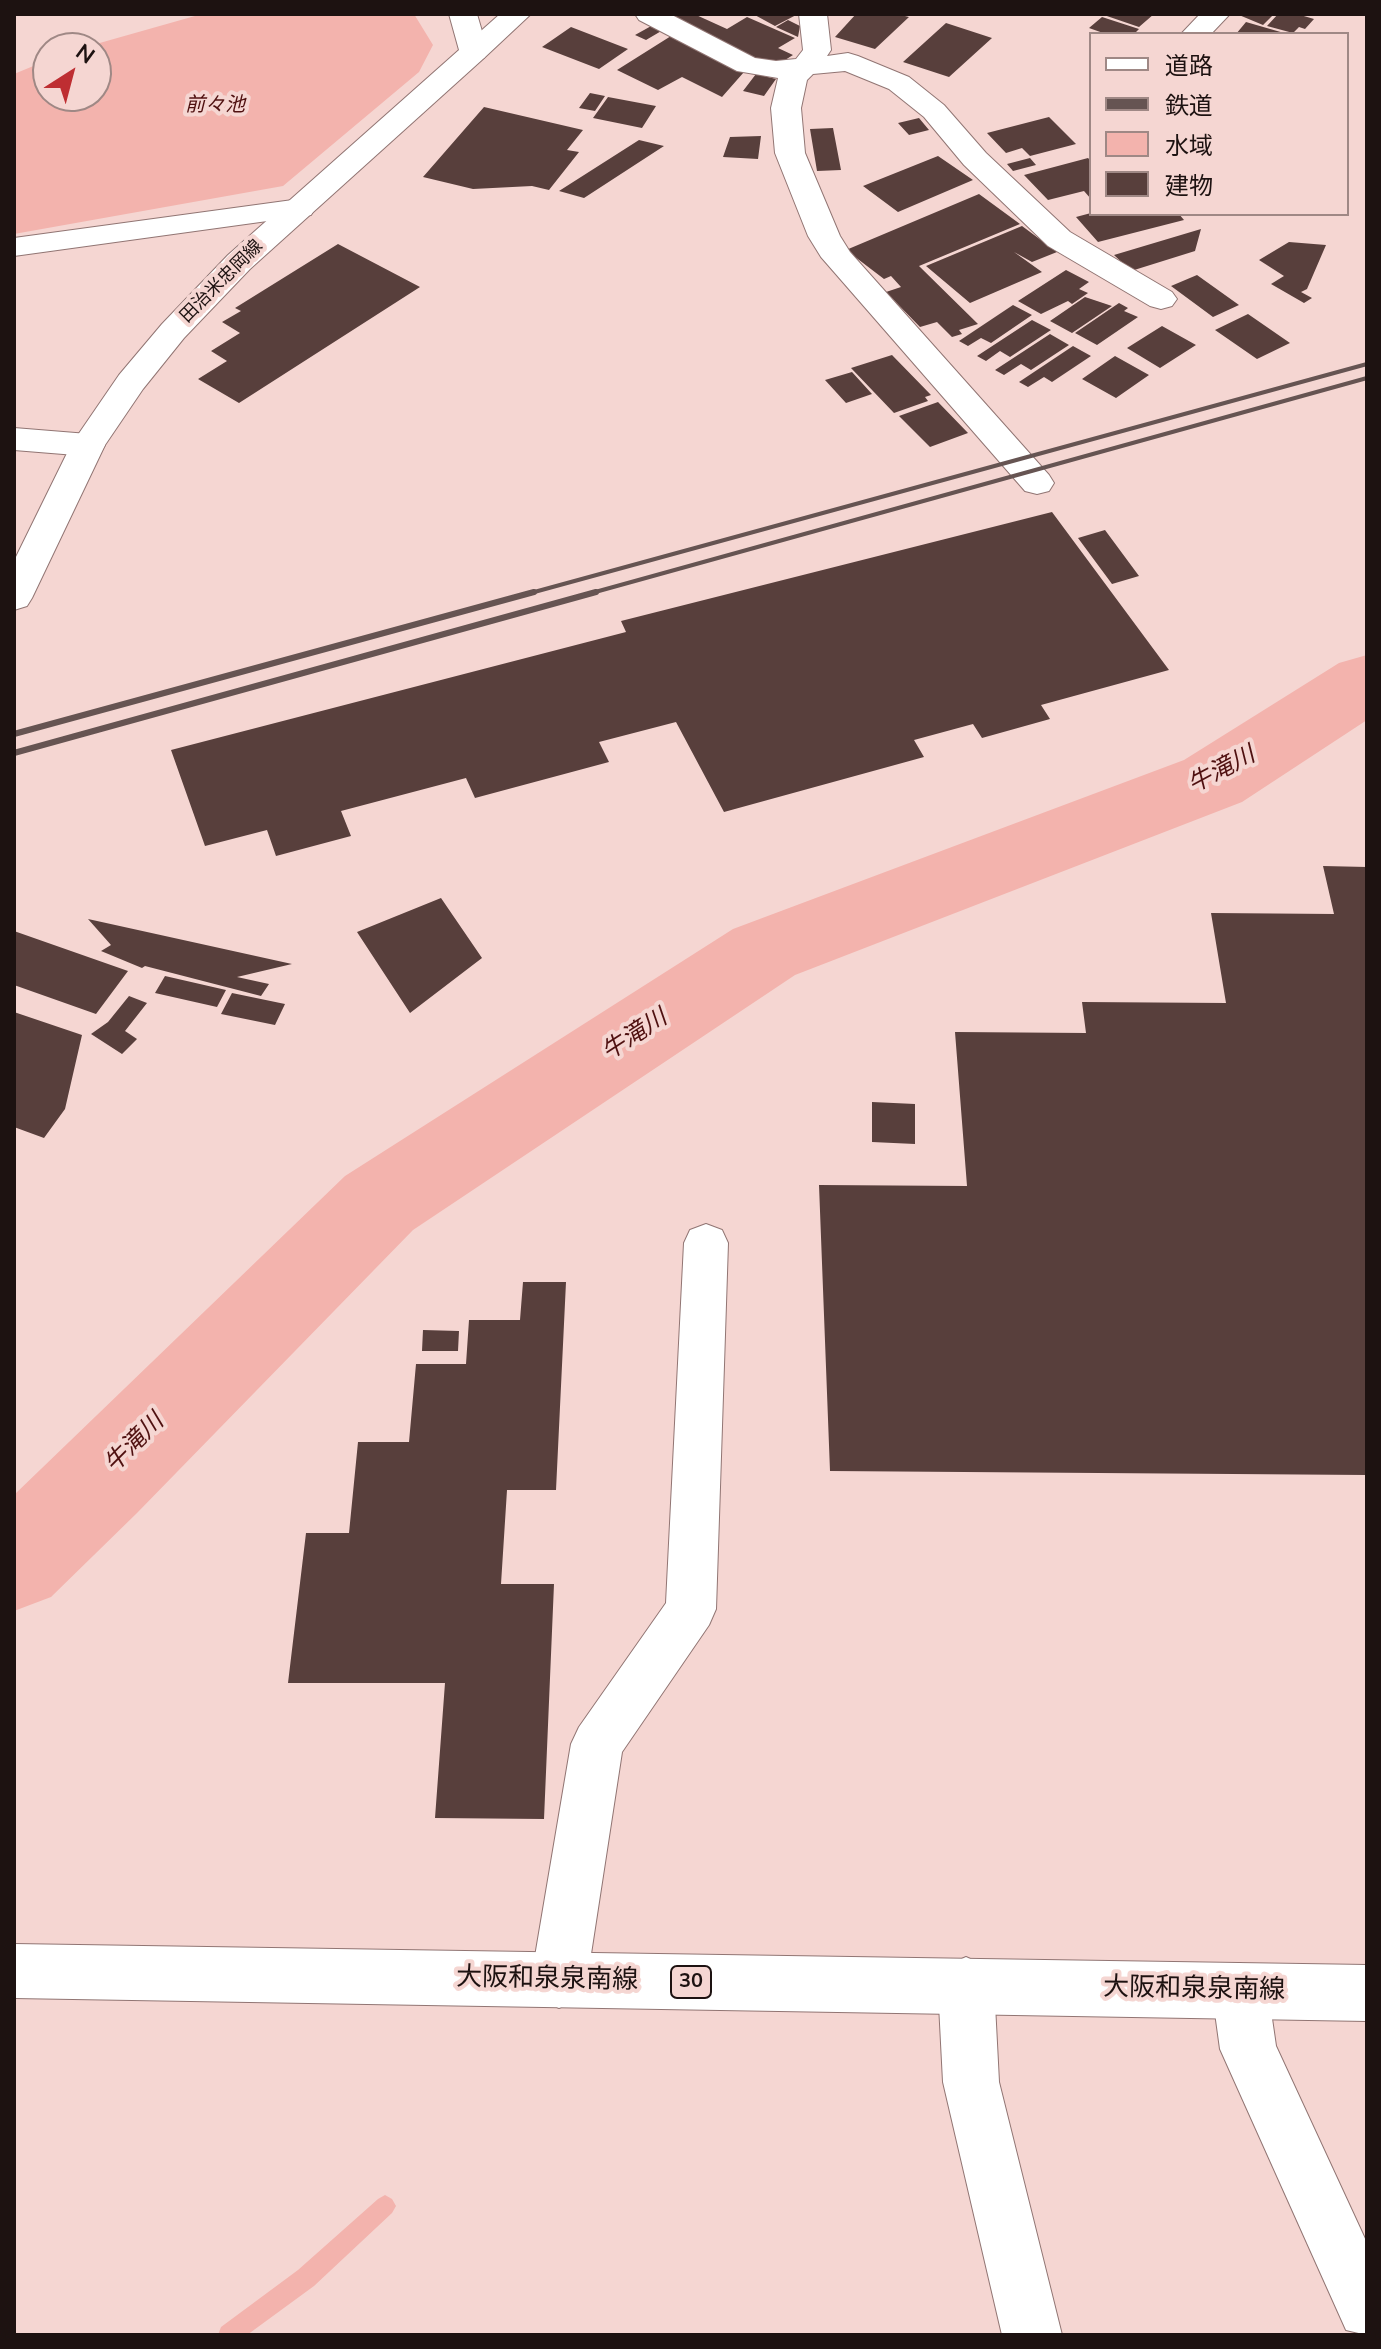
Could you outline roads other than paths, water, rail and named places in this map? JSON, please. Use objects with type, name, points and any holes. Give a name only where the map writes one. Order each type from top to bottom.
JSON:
[{"type":"street","points":[[463,14],[474,52]]},
{"type":"street","name":"田治米忠岡線","points":[[14,598],[88,445],[131,382],[173,331],[239,262],[517,14]]},
{"type":"street","points":[[649,14],[747,65],[776,70],[848,62],[899,83],[934,111],[975,159],[1059,239],[1161,299]]},
{"type":"street","points":[[813,14],[817,50],[806,66],[793,77],[786,108],[790,153],[824,236],[837,257],[1037,483]]},
{"type":"street","points":[[1197,32],[1216,14]]},
{"type":"street","points":[[14,247],[300,208]]},
{"type":"street","points":[[14,439],[88,445]]},
{"type":"street","points":[[559,1980],[597,1744],[691,1609],[706,1243]]},
{"type":"street","name":"大阪和泉泉南線","points":[[14,1971],[1367,1993]]},
{"type":"street","points":[[966,1985],[971,2082],[1032,2335]]},
{"type":"street","points":[[1240,1991],[1248,2049],[1367,2309]]},
{"type":"water","name":"前々池","points":[[202,14],[414,14],[433,45],[419,72],[283,186],[14,234],[14,74],[32,67],[32,112],[112,112],[112,40]]},
{"type":"waterway","name":"牛滝川","points":[[14,1563],[101,1481],[379,1203],[764,952],[1213,781],[1367,682]]},
{"type":"waterway","points":[[229,2335],[306,2278],[385,2206]]},
{"type":"railway","points":[[527,594],[1367,364]]},
{"type":"railway","points":[[588,594],[1367,378]]},
{"type":"railway","points":[[14,734],[534,592]]},
{"type":"railway","points":[[14,753],[596,592]]}]
